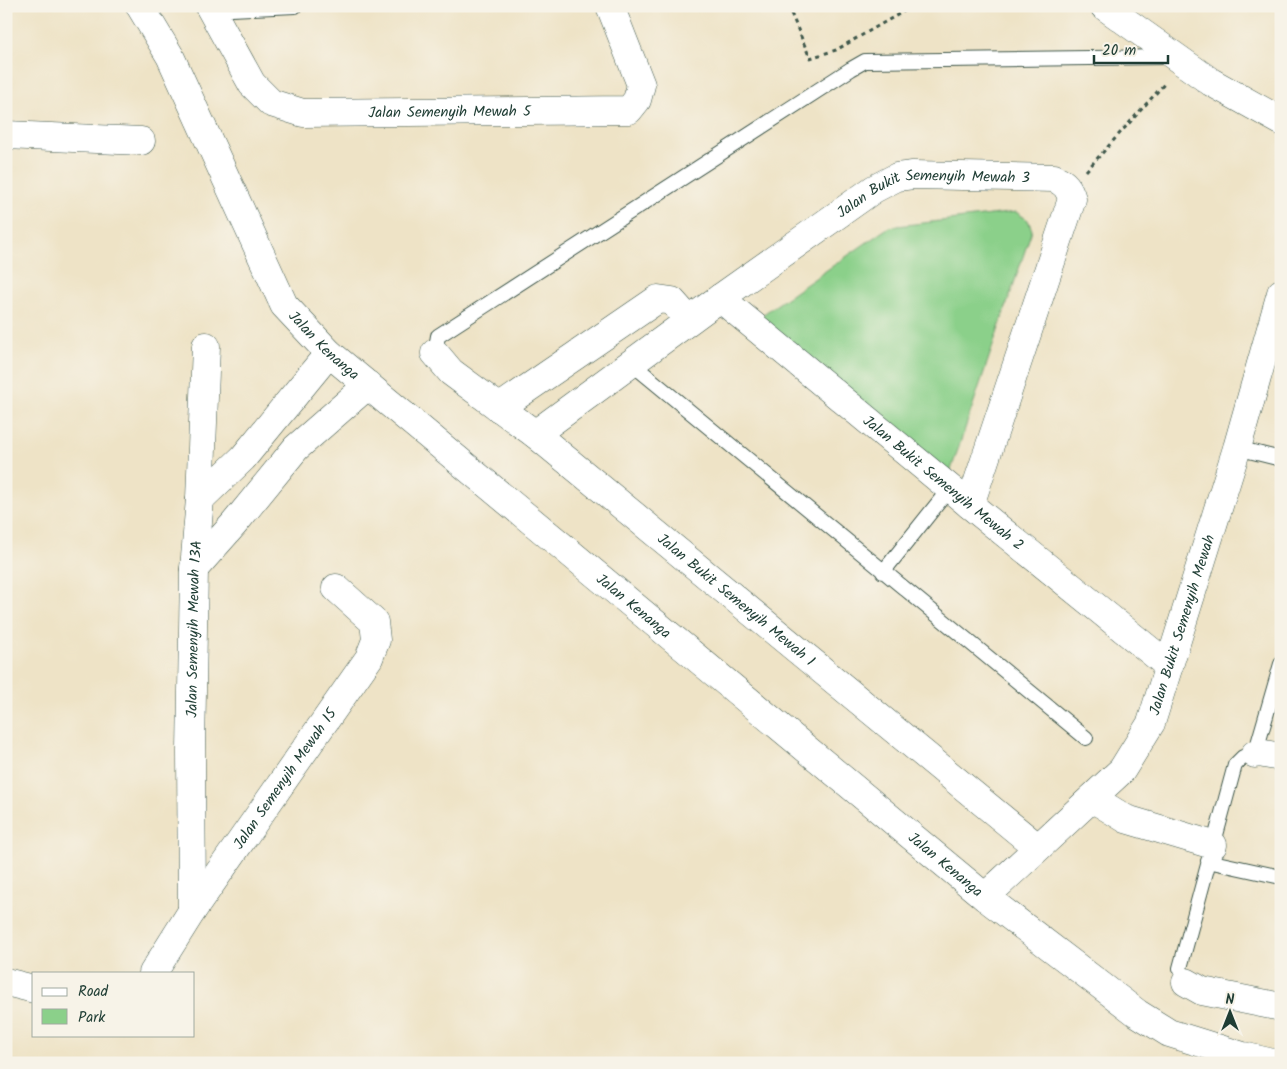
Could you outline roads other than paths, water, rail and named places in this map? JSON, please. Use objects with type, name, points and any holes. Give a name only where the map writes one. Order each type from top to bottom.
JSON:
[{"type":"street","name":"Jalan Kenanga","points":[[140,6],[170,56],[284,305],[330,353],[985,897],[1137,1013],[1169,1033],[1243,1056],[1273,1063]]},
{"type":"street","name":"Jalan Semenyih Mewah 5","points":[[210,8],[252,84],[271,103],[303,113],[629,110],[637,100],[641,85],[610,6]]},
{"type":"street","points":[[1104,6],[1211,82],[1281,121]]},
{"type":"street","points":[[6,135],[141,141]]},
{"type":"street","name":"Jalan Bukit Semenyih Mewah 3","points":[[535,434],[689,320],[874,189],[897,177],[913,175],[1054,178],[1063,182],[1069,190],[1072,199],[960,496]]},
{"type":"street","name":"Jalan Bukit Semenyih Mewah","points":[[985,897],[1122,770],[1151,723],[1237,448],[1281,293]]},
{"type":"street","name":"Jalan Bukit Semenyih Mewah 2","points":[[720,298],[1169,666]]},
{"type":"street","points":[[499,408],[658,299],[672,301],[689,320]]},
{"type":"street","name":"Jalan Semenyih Mewah 13A","points":[[192,911],[191,752],[194,569],[200,499],[206,346]]},
{"type":"street","points":[[200,499],[243,458],[330,353]]},
{"type":"street","name":"Jalan Bukit Semenyih Mewah 1","points":[[435,353],[451,372],[535,434],[1034,851]]},
{"type":"street","points":[[194,569],[234,524],[296,448],[368,386]]},
{"type":"street","name":"Jalan Semenyih Mewah 15","points":[[154,972],[192,911],[368,658],[376,640],[374,622],[336,588]]},
{"type":"street","points":[[1092,798],[1126,819],[1211,853]]},
{"type":"street","points":[[6,982],[32,988]]},
{"type":"street","points":[[1186,982],[1202,991],[1281,1007]]},
{"type":"lane","points":[[210,8],[295,6]]},
{"type":"lane","points":[[435,353],[438,336],[865,61],[1179,60]]},
{"type":"lane","points":[[631,363],[1086,738]]},
{"type":"lane","points":[[1237,448],[1281,459]]},
{"type":"lane","points":[[883,572],[960,496]]},
{"type":"lane","points":[[1186,982],[1180,968],[1235,765],[1243,757],[1268,756],[1281,664]]},
{"type":"lane","points":[[1211,853],[1281,877]]}]
